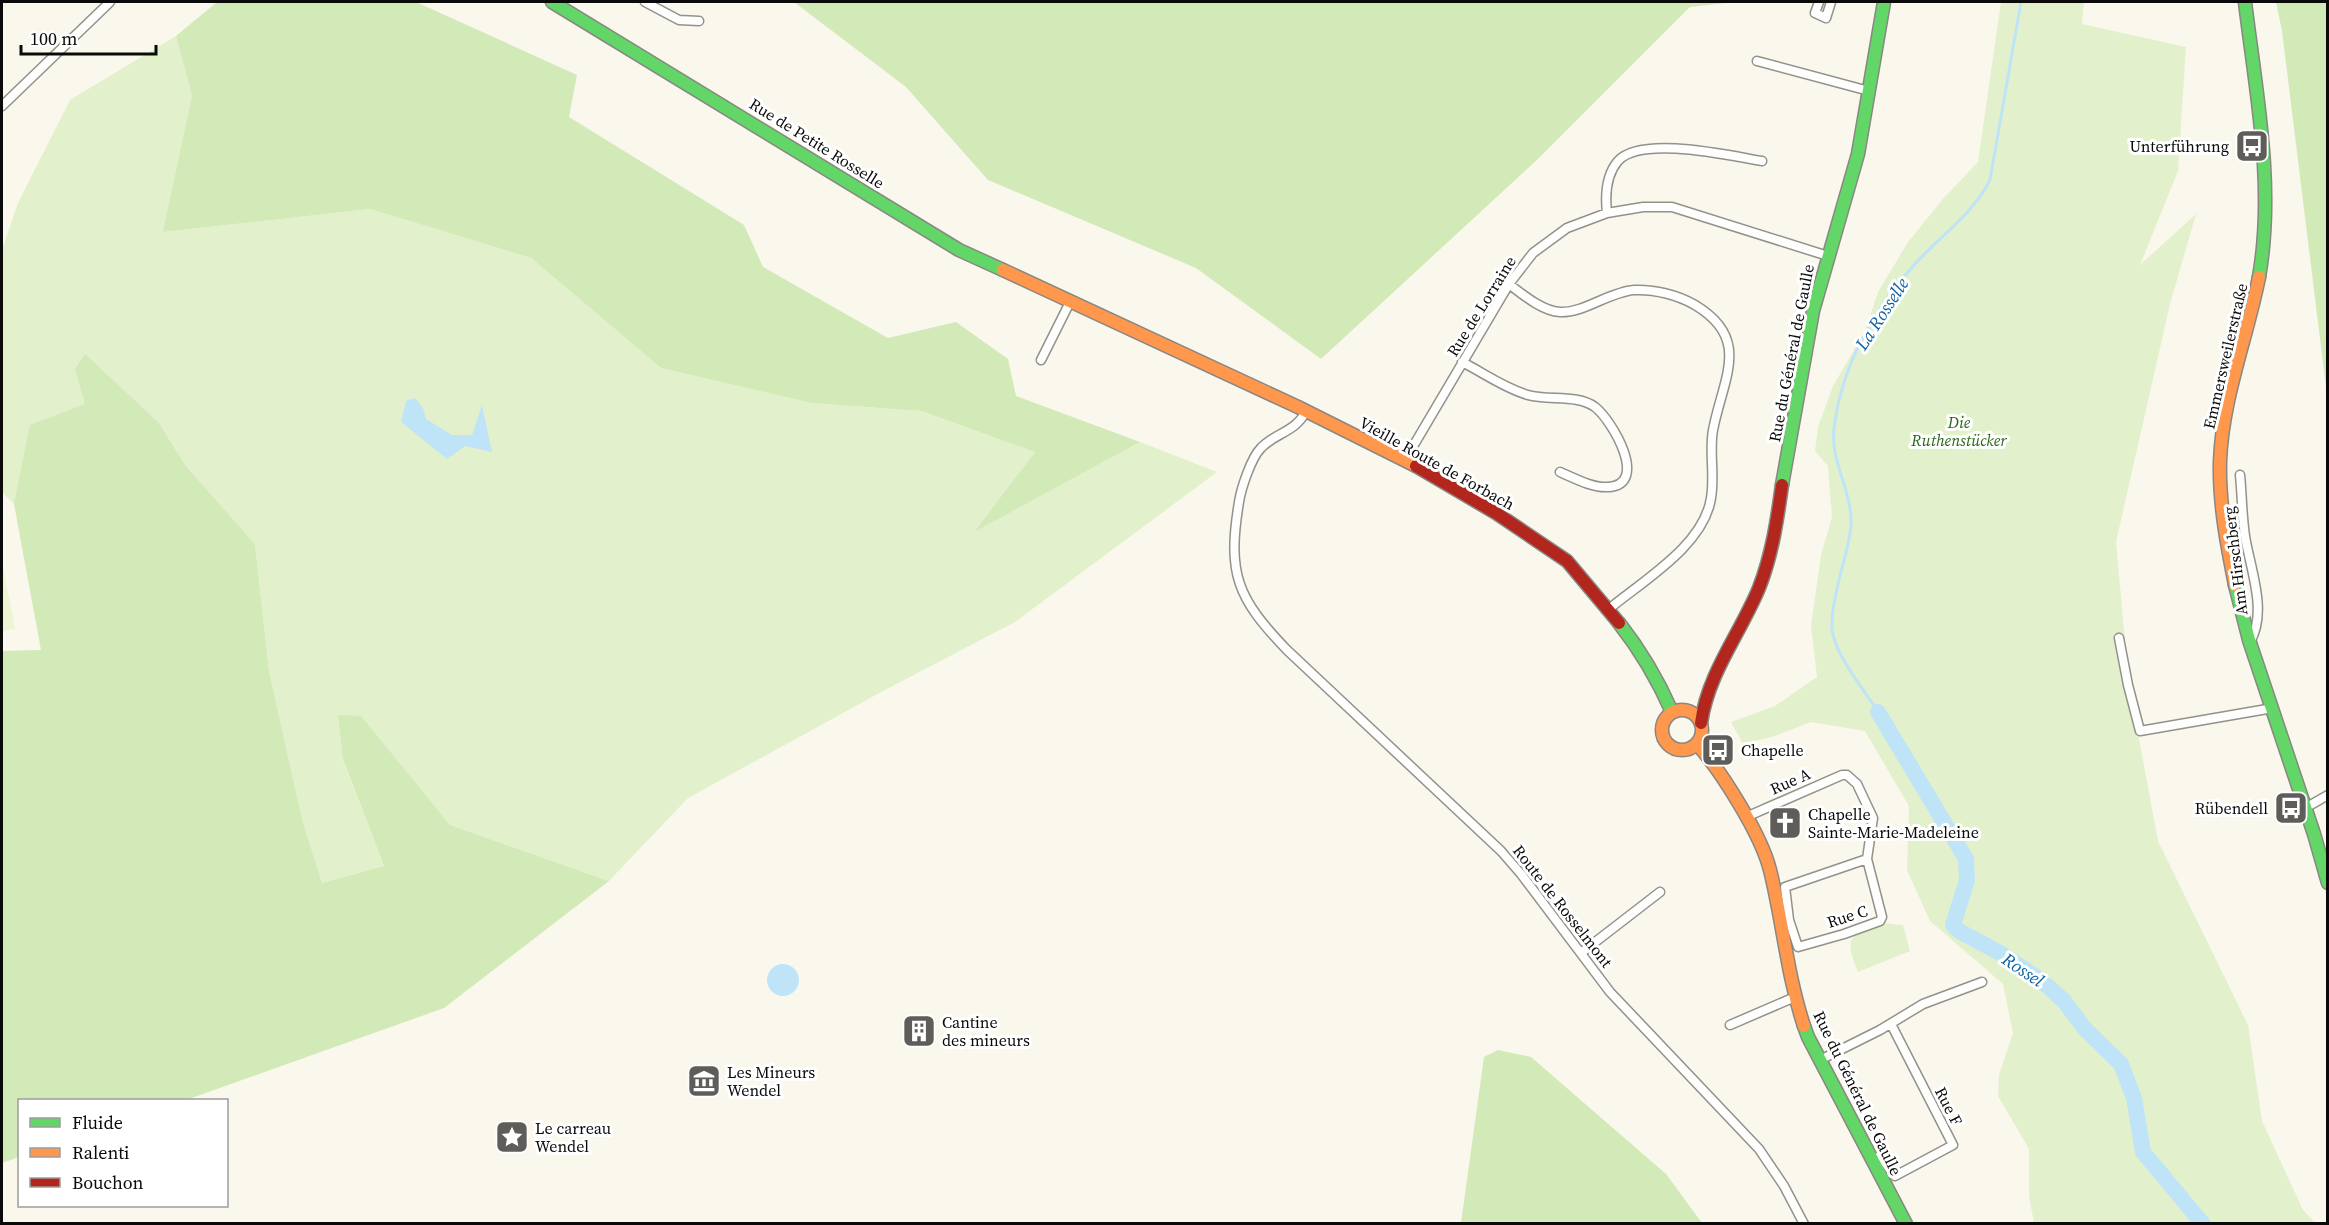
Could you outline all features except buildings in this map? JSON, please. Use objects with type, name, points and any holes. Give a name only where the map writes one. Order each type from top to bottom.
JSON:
[{"type":"main road","name":"Rue de Petite Rosselle","points":[[552,2],[941,240],[980,261],[1250,384]]},
{"type":"main road","name":"Rue du Général de Gaulle","points":[[1701,723],[1704,701],[1722,659],[1758,590],[1773,551],[1792,425],[1813,311],[1858,154],[1884,2]]},
{"type":"main road","name":"Emmersweilerstraße","points":[[2245,2],[2264,156],[2267,228],[2258,288],[2230,396],[2224,434],[2220,486],[2224,531],[2229,562],[2250,642],[2307,807],[2328,883]]},
{"type":"main road","name":"Vieille Route de Forbach","points":[[1250,384],[1405,460],[1496,513],[1567,561],[1609,609],[1635,644],[1659,683],[1672,712]]},
{"type":"main road","points":[[1688,711],[1704,701]]},
{"type":"main road","points":[[1688,711],[1698,717],[1701,723],[1701,737],[1697,744],[1683,750],[1668,745],[1661,732],[1662,724],[1672,712],[1688,711]]},
{"type":"main road","name":"Rue du Général de Gaulle","points":[[1697,744],[1714,763],[1762,846],[1785,921],[1795,997],[1808,1037],[1906,1224]]},
{"type":"street","points":[[2,106],[110,2]]},
{"type":"street","points":[[645,2],[679,20],[699,21]]},
{"type":"street","points":[[1819,2],[1815,13],[1826,18],[1831,2]]},
{"type":"street","points":[[1757,61],[1869,91]]},
{"type":"street","points":[[1607,213],[1605,198],[1609,176],[1620,159],[1641,150],[1670,148],[1762,161]]},
{"type":"street","name":"Rue de Lorraine","points":[[1405,460],[1509,284],[1533,253],[1567,228],[1607,213],[1643,207],[1672,207],[1828,256]]},
{"type":"street","points":[[1509,284],[1546,309],[1560,312],[1574,310],[1616,294],[1634,290],[1671,295],[1691,302],[1717,319],[1729,341],[1730,357],[1710,451],[1713,481],[1707,515],[1698,532],[1664,566],[1609,609]]},
{"type":"street","points":[[1041,360],[1070,302]]},
{"type":"street","points":[[1462,362],[1511,389],[1543,398],[1585,402],[1606,417],[1626,456],[1627,473],[1621,482],[1610,488],[1599,487],[1560,472]]},
{"type":"street","name":"Route de Rosselmont","points":[[1306,411],[1294,428],[1260,448],[1241,485],[1233,535],[1233,554],[1237,577],[1248,603],[1261,623],[1287,650],[1501,851],[1610,992],[1759,1149],[1785,1186],[1804,1224]]},
{"type":"street","name":"Am Hirschberg","points":[[2240,475],[2245,534],[2258,608],[2256,633],[2250,642]]},
{"type":"street","points":[[2119,638],[2140,731],[2273,708]]},
{"type":"street","name":"Rue A","points":[[1746,817],[1837,777],[1847,776],[1857,784],[1873,818],[1867,859]]},
{"type":"street","points":[[2307,807],[2328,795]]},
{"type":"street","points":[[1785,921],[1785,887],[1867,859]]},
{"type":"street","name":"Rue C","points":[[1785,921],[1798,947],[1880,921],[1882,917],[1867,859]]},
{"type":"street","points":[[1581,953],[1660,892]]},
{"type":"street","points":[[1820,1060],[1891,1024],[1923,1004],[1982,982]]},
{"type":"street","points":[[1730,1025],[1795,997]]},
{"type":"street","name":"Rue F","points":[[1872,1161],[1880,1156],[1895,1176],[1953,1145],[1891,1024]]},
{"type":"green space","points":[[217,2],[416,2],[577,75],[569,117],[744,225],[763,267],[888,338],[956,322],[1008,359],[1016,396],[1140,442],[974,532],[1035,452],[921,411],[811,403],[661,368],[531,258],[370,209],[163,232],[192,96],[176,36]]},
{"type":"green space","points":[[794,2],[1735,2],[1690,7],[1539,158],[1321,359],[1196,268],[988,180],[906,87]]},
{"type":"green space","name":"Die Ruthenstücker","points":[[2001,2],[2084,2],[2082,24],[2186,47],[2178,171],[2140,265],[2196,214],[2170,304],[2116,542],[2129,685],[2158,841],[2248,1025],[2262,1121],[2303,1210],[2315,1223],[2034,1223],[2029,1196],[2029,1149],[1998,1096],[1999,1075],[2013,1033],[2003,984],[1930,921],[1907,870],[1909,806],[1865,731],[1811,722],[1775,736],[1743,744],[1731,722],[1775,706],[1817,677],[1811,626],[1821,555],[1832,517],[1828,466],[1815,451],[1818,427],[1833,386],[1865,331],[1878,292],[1908,242],[1943,199],[1978,162]]},
{"type":"green space","points":[[2276,2],[2327,2],[2327,395],[2282,31]]},
{"type":"green space","points":[[176,36],[192,96],[164,232],[370,209],[531,258],[661,368],[811,403],[920,411],[1035,452],[975,531],[1140,442],[1217,472],[1015,622],[883,691],[688,798],[609,881],[450,825],[361,717],[343,760],[384,866],[322,883],[302,819],[269,671],[255,544],[185,465],[159,423],[125,434],[14,504],[2,492],[2,250],[18,203],[70,100]]},
{"type":"green space","points":[[85,354],[159,423],[185,465],[255,544],[269,671],[302,819],[322,883],[384,866],[343,759],[338,715],[361,716],[450,825],[609,881],[444,1008],[189,1099],[18,1099],[18,1157],[2,1163],[2,651],[41,650],[14,504],[30,425],[85,404],[75,369]]},
{"type":"green space","points":[[2,562],[15,629],[2,631]]},
{"type":"green space","points":[[1881,923],[1903,925],[1910,951],[1858,972],[1851,951],[1852,939],[1862,931]]},
{"type":"green space","points":[[1498,1050],[1531,1057],[1666,1174],[1702,1223],[1461,1223],[1484,1057]]},
{"type":"water","points":[[415,398],[423,408],[426,419],[452,435],[472,435],[482,405],[492,452],[465,446],[447,459],[401,422],[406,401]]},
{"type":"water","points":[[783,964],[794,969],[799,980],[794,991],[783,996],[772,991],[767,980],[772,969]]},
{"type":"waterway","name":"La Rosselle","points":[[1878,712],[1844,661],[1832,629],[1834,604],[1851,526],[1849,501],[1835,453],[1834,429],[1838,406],[1861,340],[1886,300],[1915,264],[1975,204],[1990,180],[2021,2]]},
{"type":"waterway","name":"Rossel","points":[[1878,712],[1966,859],[1967,880],[1953,925],[1959,931],[2000,953],[2051,989],[2064,1001],[2085,1029],[2121,1064],[2134,1098],[2143,1152],[2203,1224]]},
{"type":"traffic: fast","points":[[552,2],[959,250],[1003,270]]},
{"type":"traffic: fast","points":[[1782,485],[1813,311],[1858,154],[1884,2]]},
{"type":"traffic: fast","points":[[2245,2],[2265,174],[2263,243],[2259,277]]},
{"type":"traffic: fast","points":[[2235,585],[2249,640],[2314,834],[2328,883]]},
{"type":"traffic: fast","points":[[1619,623],[1635,644],[1672,712]]},
{"type":"traffic: fast","points":[[1804,1026],[1906,1224]]},
{"type":"traffic: slow","points":[[1003,270],[1298,407],[1416,466]]},
{"type":"traffic: slow","points":[[2235,585],[2222,509],[2220,462],[2225,415],[2259,277]]},
{"type":"traffic: slow","points":[[1682,710],[1690,711],[1696,716],[1701,722],[1702,730],[1701,738],[1696,744],[1690,749],[1682,750],[1674,749],[1668,744],[1663,738],[1662,730],[1663,722],[1668,716],[1674,711],[1682,710]]},
{"type":"traffic: slow","points":[[1697,744],[1739,804],[1765,855],[1793,987],[1804,1026]]},
{"type":"traffic: jam","points":[[1416,466],[1496,513],[1567,561],[1619,623]]},
{"type":"traffic: jam","points":[[1701,723],[1717,670],[1764,576],[1774,538],[1782,485]]},
{"type":"place","name":"Unterführung","points":[[2252,146]]},
{"type":"place","name":"Chapelle","points":[[1718,750]]},
{"type":"place","name":"Rübendell","points":[[2291,808]]},
{"type":"place","name":"Chapelle Sainte-Marie-Madeleine","points":[[1785,823]]},
{"type":"place","name":"Cantine des mineurs","points":[[919,1031]]},
{"type":"place","name":"Les Mineurs Wendel","points":[[704,1081]]},
{"type":"place","name":"Le carreau Wendel","points":[[512,1137]]}]
